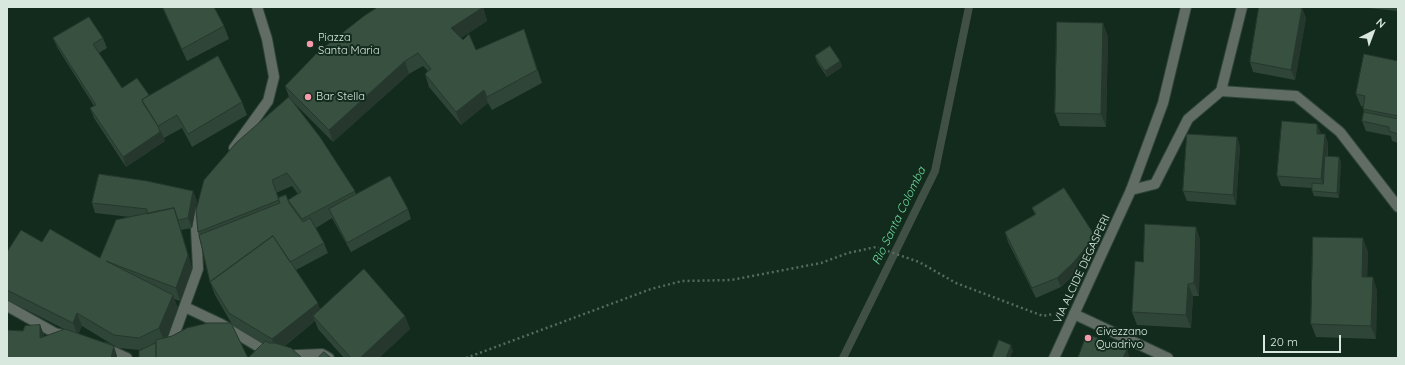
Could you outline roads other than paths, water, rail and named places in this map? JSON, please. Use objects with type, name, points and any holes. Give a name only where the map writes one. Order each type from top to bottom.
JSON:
[{"type":"street","points":[[228,156],[268,101],[274,77],[267,39],[257,7]]},
{"type":"street","name":"VIA ALCIDE DEGASPERI","points":[[1054,358],[1131,190],[1163,103],[1186,7]]},
{"type":"street","points":[[1131,190],[1155,184],[1188,119],[1221,91],[1242,7]]},
{"type":"street","points":[[1221,91],[1296,96],[1340,132],[1398,207]]},
{"type":"street","points":[[158,348],[172,341],[198,269],[196,228],[202,201]]},
{"type":"street","points":[[7,306],[55,333],[76,338]]},
{"type":"street","points":[[185,307],[221,324],[274,356],[322,354],[329,358]]},
{"type":"street","points":[[1074,314],[1168,358]]},
{"type":"street","points":[[97,344],[127,358]]},
{"type":"waterway","name":"Rio Santa Colomba","points":[[843,358],[935,171],[969,7]]},
{"type":"place","name":"Piazza Santa Maria","points":[[310,44]]},
{"type":"place","name":"Bar Stella","points":[[308,97]]},
{"type":"place","name":"Civezzano Quadrivo","points":[[1088,338]]}]
